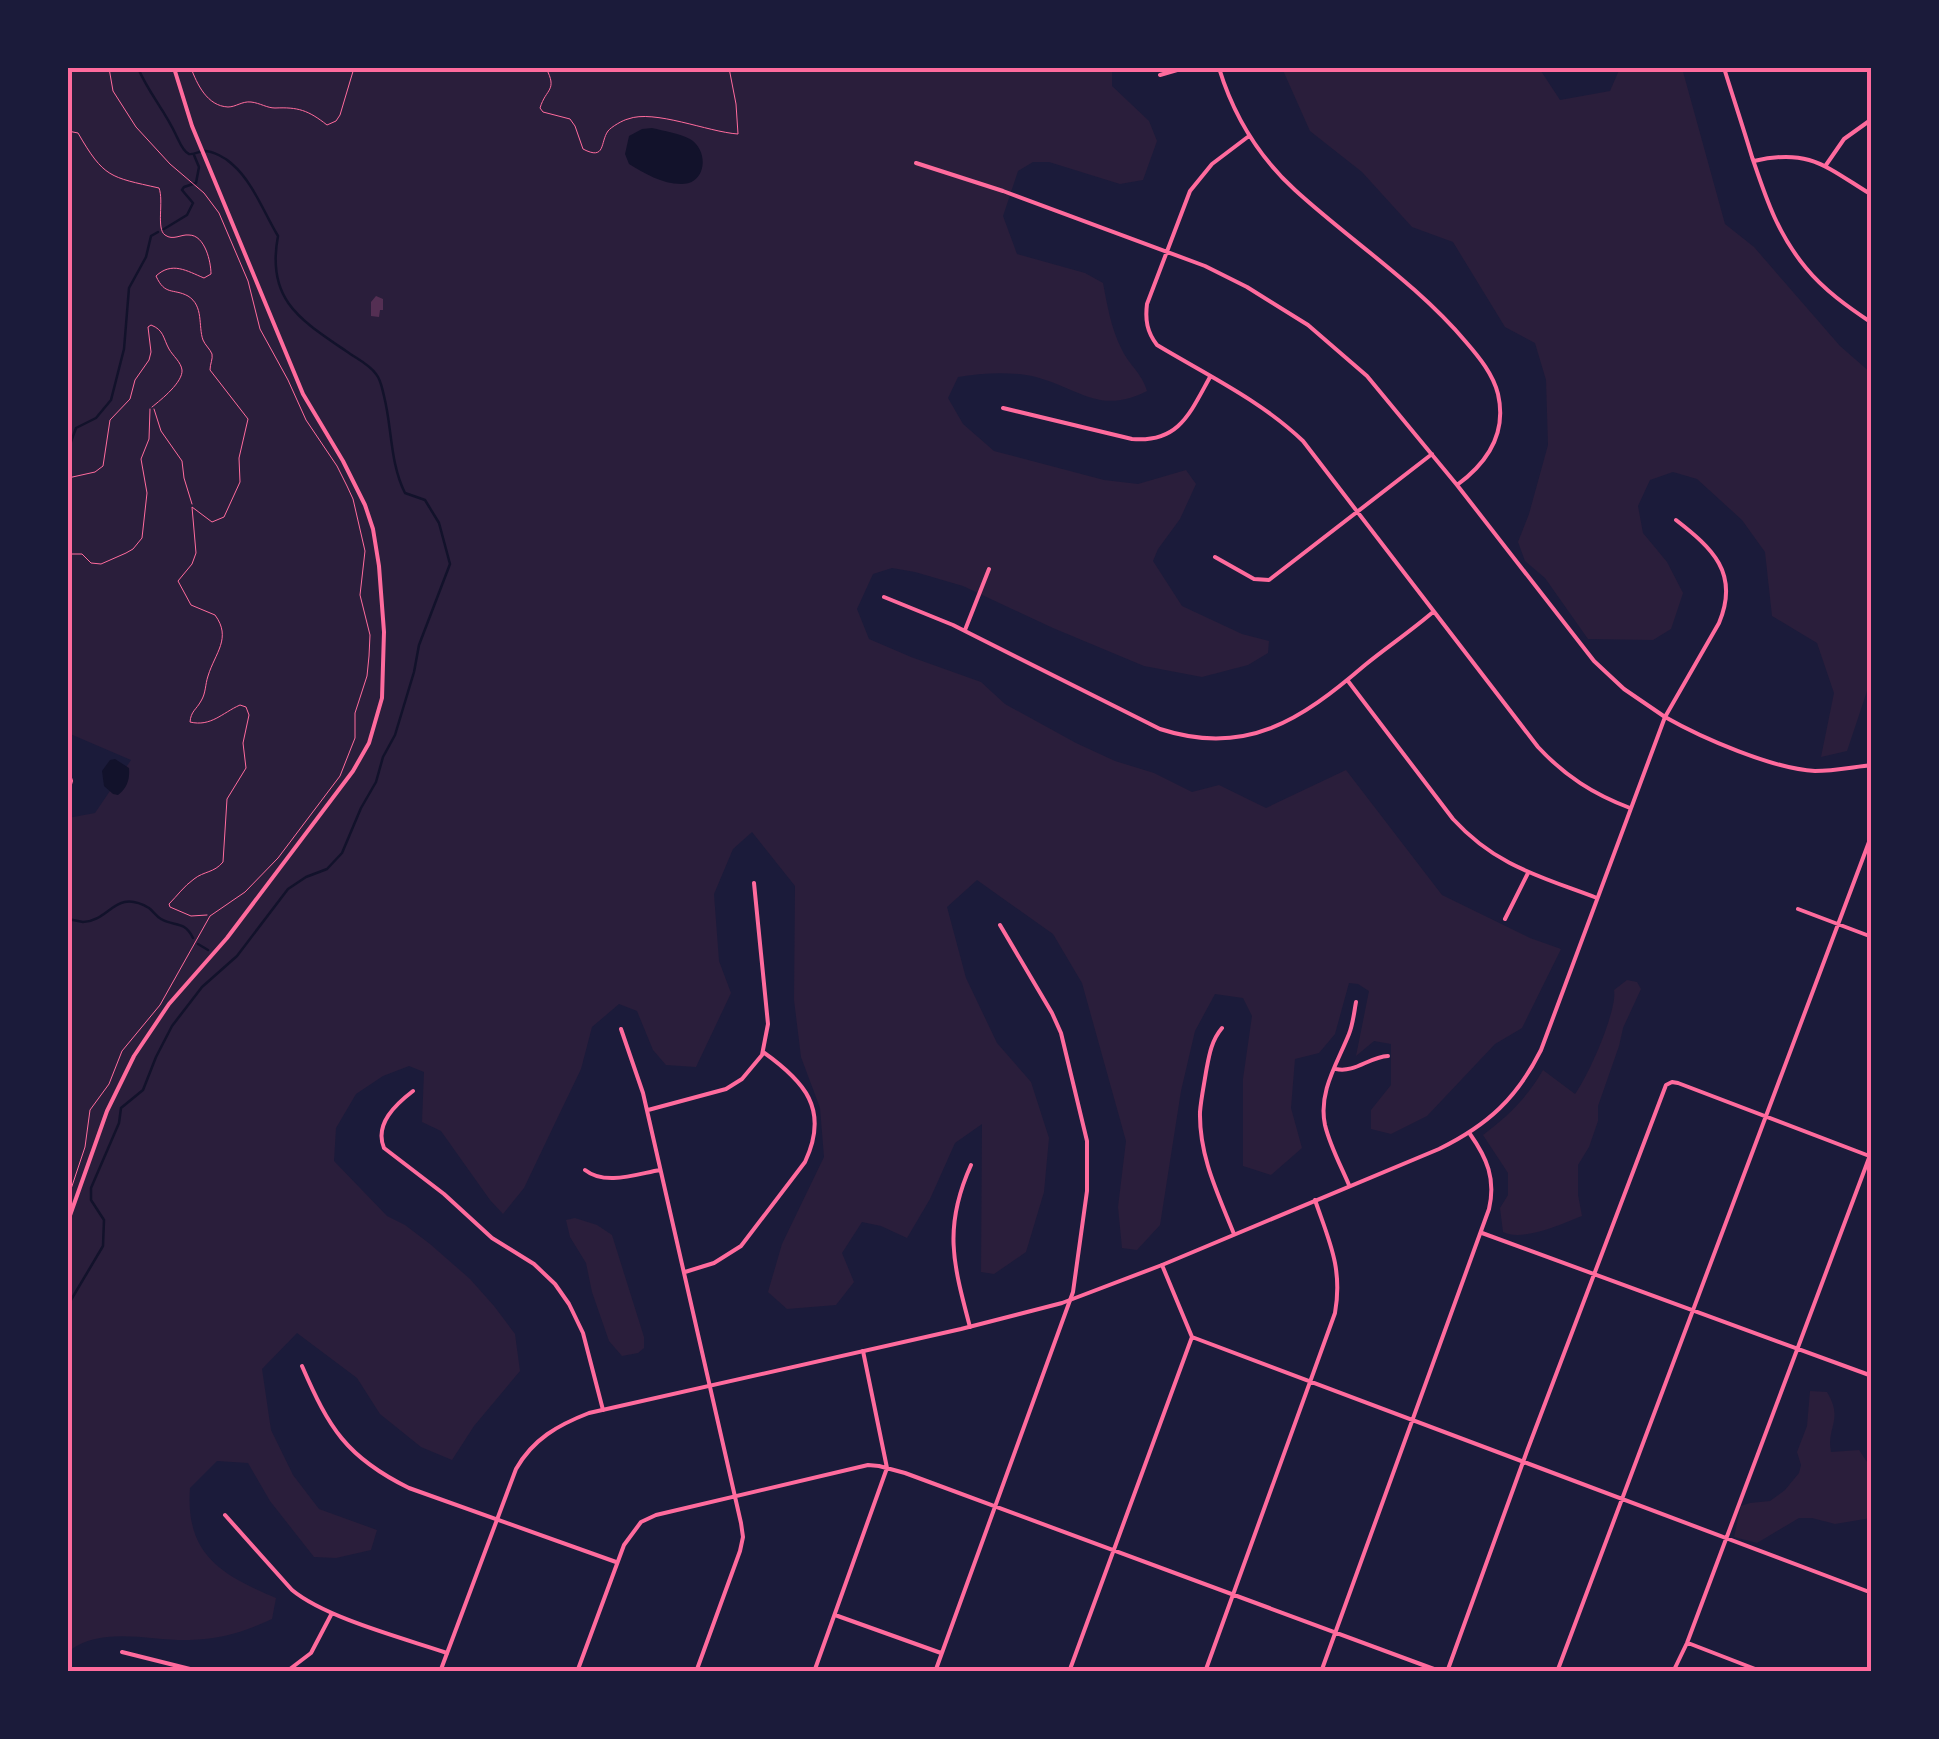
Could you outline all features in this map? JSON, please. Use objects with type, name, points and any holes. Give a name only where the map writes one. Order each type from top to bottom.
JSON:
[{"type":"street","points":[[68,1221],[107,1111],[134,1056],[169,1004],[227,938],[353,770],[369,743],[382,698],[384,632],[376,537],[344,460],[303,394],[192,126],[174,68]]},
{"type":"street","points":[[1160,74],[1184,68]]},
{"type":"street","points":[[1219,68],[1227,94],[1249,136],[1294,189],[1413,286],[1481,359],[1498,396],[1498,432],[1477,470],[1457,486]]},
{"type":"street","points":[[1724,68],[1770,210],[1786,241],[1822,286],[1872,323]]},
{"type":"street","points":[[1825,166],[1844,138],[1872,119]]},
{"type":"street","points":[[1249,136],[1212,164],[1190,191],[1147,304],[1145,315],[1150,336],[1157,345],[1278,417],[1303,441],[1551,760],[1591,792],[1630,808]]},
{"type":"street","points":[[1754,161],[1801,157],[1825,166],[1872,195]]},
{"type":"street","points":[[916,163],[1003,190],[1205,266],[1248,287],[1308,325],[1368,376],[1594,661],[1624,689],[1665,717],[1713,740],[1786,766],[1812,771],[1872,765]]},
{"type":"street","points":[[1003,408],[1148,440],[1171,433],[1181,424],[1210,377]]},
{"type":"street","points":[[1215,557],[1254,579],[1268,580],[1432,454]]},
{"type":"street","points":[[440,1672],[516,1468],[540,1438],[569,1420],[1070,1300],[1470,1134],[1508,1100],[1534,1064],[1548,1035],[1665,717],[1714,632],[1726,602],[1725,579],[1715,554],[1676,520]]},
{"type":"street","points":[[965,630],[989,570]]},
{"type":"street","points":[[884,597],[965,630],[1150,725],[1199,738],[1241,738],[1300,715],[1433,612]]},
{"type":"street","points":[[1348,681],[1470,838],[1501,861],[1598,898]]},
{"type":"street","points":[[68,772],[68,791]]},
{"type":"street","points":[[1557,1672],[1872,834]]},
{"type":"street","points":[[1505,919],[1528,872]]},
{"type":"street","points":[[646,1110],[726,1089],[742,1079],[763,1052],[768,1024],[754,883]]},
{"type":"street","points":[[1798,910],[1872,938]]},
{"type":"street","points":[[934,1672],[1070,1300],[1087,1191],[1087,1142],[1061,1033],[1000,925]]},
{"type":"street","points":[[1349,1185],[1329,1138],[1323,1100],[1351,1027],[1356,1002]]},
{"type":"street","points":[[1222,1028],[1209,1054],[1200,1109],[1201,1136],[1204,1158],[1234,1234]]},
{"type":"street","points":[[621,1029],[640,1080],[736,1496],[742,1537],[696,1672]]},
{"type":"street","points":[[684,1272],[714,1263],[742,1246],[808,1156],[814,1126],[807,1094],[793,1074],[763,1052]]},
{"type":"street","points":[[1334,1069],[1350,1070],[1388,1056]]},
{"type":"street","points":[[577,1672],[616,1562],[641,1522],[656,1515],[868,1465],[995,1506],[1444,1672],[1663,1090],[1670,1083],[1678,1083],[1871,1154],[1673,1672]]},
{"type":"street","points":[[413,1091],[398,1103],[382,1126],[384,1148],[444,1194],[492,1238],[534,1264],[554,1284],[583,1332],[603,1410]]},
{"type":"street","points":[[1321,1672],[1492,1198],[1487,1160],[1470,1134]]},
{"type":"street","points":[[970,1326],[953,1241],[955,1206],[971,1165]]},
{"type":"street","points":[[585,1170],[604,1178],[660,1170]]},
{"type":"street","points":[[1205,1672],[1336,1313],[1336,1258],[1315,1200]]},
{"type":"street","points":[[1482,1234],[1872,1376]]},
{"type":"street","points":[[1069,1672],[1192,1337],[1162,1264]]},
{"type":"street","points":[[1192,1337],[1872,1592]]},
{"type":"street","points":[[814,1672],[887,1468],[863,1350]]},
{"type":"street","points":[[302,1366],[327,1420],[350,1450],[367,1464],[409,1488],[616,1562]]},
{"type":"street","points":[[225,1514],[303,1600],[447,1653]]},
{"type":"street","points":[[286,1672],[312,1653],[332,1613]]},
{"type":"street","points":[[835,1615],[941,1653]]},
{"type":"street","points":[[1687,1643],[1763,1672]]},
{"type":"street","points":[[122,1652],[202,1672]]},
{"type":"path","points":[[68,1198],[85,1147],[90,1110],[109,1084],[118,1056],[160,1005],[210,916],[268,870],[340,776],[356,738],[355,713],[367,676],[370,635],[360,594],[365,552],[353,499],[337,466],[306,420],[260,329],[248,282],[227,228],[212,202],[136,127],[113,92],[108,68]]},
{"type":"path","points":[[191,68],[203,93],[220,105],[247,102],[292,107],[316,115],[326,125],[336,121],[340,114],[354,68]]},
{"type":"path","points":[[546,68],[553,82],[540,108],[570,119],[582,149],[596,152],[603,147],[608,131],[626,119],[643,116],[738,134],[729,68]]},
{"type":"path","points":[[68,131],[78,132],[91,156],[114,177],[159,188],[162,232],[170,238],[190,234],[198,237],[209,256],[212,270],[208,277],[174,267],[156,276],[163,288],[186,295],[196,305],[203,340],[212,353],[210,370],[248,420],[239,458],[242,478],[224,517],[212,522],[192,506]]},
{"type":"path","points":[[68,478],[95,472],[103,466],[110,420],[130,399],[135,380],[148,360],[148,327],[160,330],[182,372],[148,416],[150,439],[141,459],[147,493],[142,538],[134,549],[101,564],[91,563],[82,554],[68,554]]},
{"type":"path","points":[[152,407],[182,462],[192,506],[196,554],[178,585],[195,608],[215,614],[222,625],[220,649],[202,700],[189,719],[193,723],[212,722],[240,705],[249,714],[243,743],[246,768],[227,799],[223,862],[216,870],[196,877],[168,904],[191,916],[210,916]]},
{"type":"shaded area","points":[[68,68],[1112,68],[1112,86],[1149,121],[1157,141],[1143,180],[1120,184],[1049,162],[1033,162],[1018,171],[1003,216],[1017,254],[1085,273],[1103,283],[1118,340],[1147,391],[1131,398],[1103,400],[1036,377],[997,373],[958,377],[948,398],[963,424],[994,451],[1104,480],[1138,484],[1186,470],[1196,484],[1180,519],[1153,561],[1182,606],[1242,634],[1269,641],[1268,653],[1248,665],[1202,677],[1144,666],[963,586],[892,568],[873,574],[857,609],[869,639],[981,682],[1005,704],[1076,743],[1192,792],[1219,785],[1266,808],[1346,770],[1442,895],[1561,949],[1522,1028],[1495,1044],[1427,1116],[1391,1134],[1371,1129],[1371,1110],[1391,1085],[1391,1044],[1374,1041],[1356,1056],[1369,991],[1349,983],[1335,1034],[1319,1053],[1295,1059],[1291,1108],[1302,1148],[1271,1175],[1243,1166],[1243,1079],[1252,1016],[1243,998],[1215,994],[1195,1031],[1181,1091],[1160,1225],[1137,1250],[1122,1248],[1118,1207],[1126,1141],[1082,983],[1053,934],[977,880],[947,907],[966,978],[997,1043],[1031,1082],[1049,1138],[1044,1192],[1026,1252],[994,1274],[981,1272],[982,1124],[955,1143],[907,1238],[862,1222],[842,1253],[854,1282],[836,1305],[787,1309],[768,1292],[782,1244],[824,1157],[820,1108],[801,1057],[794,1000],[795,886],[752,832],[733,849],[714,894],[719,961],[731,993],[696,1067],[666,1065],[653,1050],[637,1011],[619,1004],[592,1027],[581,1069],[524,1188],[503,1214],[441,1131],[422,1122],[424,1072],[409,1066],[383,1076],[356,1094],[336,1128],[334,1161],[387,1216],[405,1225],[470,1279],[515,1334],[520,1371],[474,1426],[452,1460],[421,1447],[380,1414],[357,1378],[297,1333],[262,1369],[271,1430],[293,1475],[319,1509],[377,1530],[371,1550],[336,1558],[314,1557],[270,1501],[248,1463],[217,1461],[190,1488],[194,1530],[211,1560],[224,1571],[276,1598],[272,1619],[212,1638],[110,1637],[81,1644],[68,1652],[68,818],[95,813],[131,760],[68,733]]},
{"type":"shaded area","points":[[1282,68],[1539,68],[1560,100],[1610,91],[1620,68],[1682,68],[1725,224],[1754,247],[1840,346],[1871,373],[1871,679],[1847,751],[1821,757],[1834,693],[1817,643],[1772,616],[1765,552],[1742,520],[1697,479],[1673,472],[1650,480],[1638,506],[1643,533],[1667,562],[1683,593],[1671,629],[1653,640],[1588,639],[1545,578],[1525,561],[1518,542],[1548,445],[1546,380],[1535,343],[1505,327],[1453,242],[1412,227],[1362,172],[1310,131]]},
{"type":"shaded area","points":[[652,128],[681,135],[696,144],[703,159],[696,179],[681,184],[667,182],[629,164],[625,154],[629,136]]},
{"type":"shaded area","points":[[115,759],[129,768],[127,783],[118,795],[104,786],[102,771]]},
{"type":"shaded area","points":[[1627,980],[1637,982],[1641,989],[1623,1028],[1589,1147],[1578,1165],[1582,1216],[1531,1233],[1503,1232],[1500,1208],[1508,1195],[1508,1173],[1483,1135],[1516,1106],[1543,1070],[1575,1094],[1601,1043],[1614,990]]},
{"type":"shaded area","points":[[575,1218],[612,1235],[644,1337],[644,1348],[638,1353],[622,1356],[609,1341],[586,1263],[570,1237],[566,1220]]},
{"type":"shaded area","points":[[1810,1391],[1827,1392],[1832,1402],[1831,1452],[1859,1450],[1871,1468],[1871,1518],[1835,1524],[1799,1518],[1757,1543],[1734,1537],[1741,1506],[1770,1501],[1799,1473],[1797,1452],[1807,1426]]},
{"type":"building","points":[[376,296],[383,299],[379,317],[371,316],[371,302]]},
{"type":"waterway","points":[[68,1305],[103,1246],[104,1220],[91,1200],[91,1188],[119,1123],[121,1108],[143,1090],[172,1026],[202,987],[237,956],[288,889],[327,869],[342,853],[395,735],[419,645],[450,564],[439,523],[425,500],[405,493],[400,482],[378,376],[290,305],[277,276],[278,236],[252,189],[223,157],[208,151],[185,151],[138,68]]},
{"type":"waterway","points":[[164,229],[187,215],[193,203],[182,190],[196,183],[199,167],[194,155]]},
{"type":"waterway","points":[[68,450],[76,428],[96,418],[111,400],[124,349],[129,288],[146,257],[151,236],[158,232]]},
{"type":"waterway","points":[[68,919],[92,920],[120,903],[138,903],[161,919],[183,926],[193,938]]},
{"type":"waterway","points":[[198,944],[208,950]]}]
